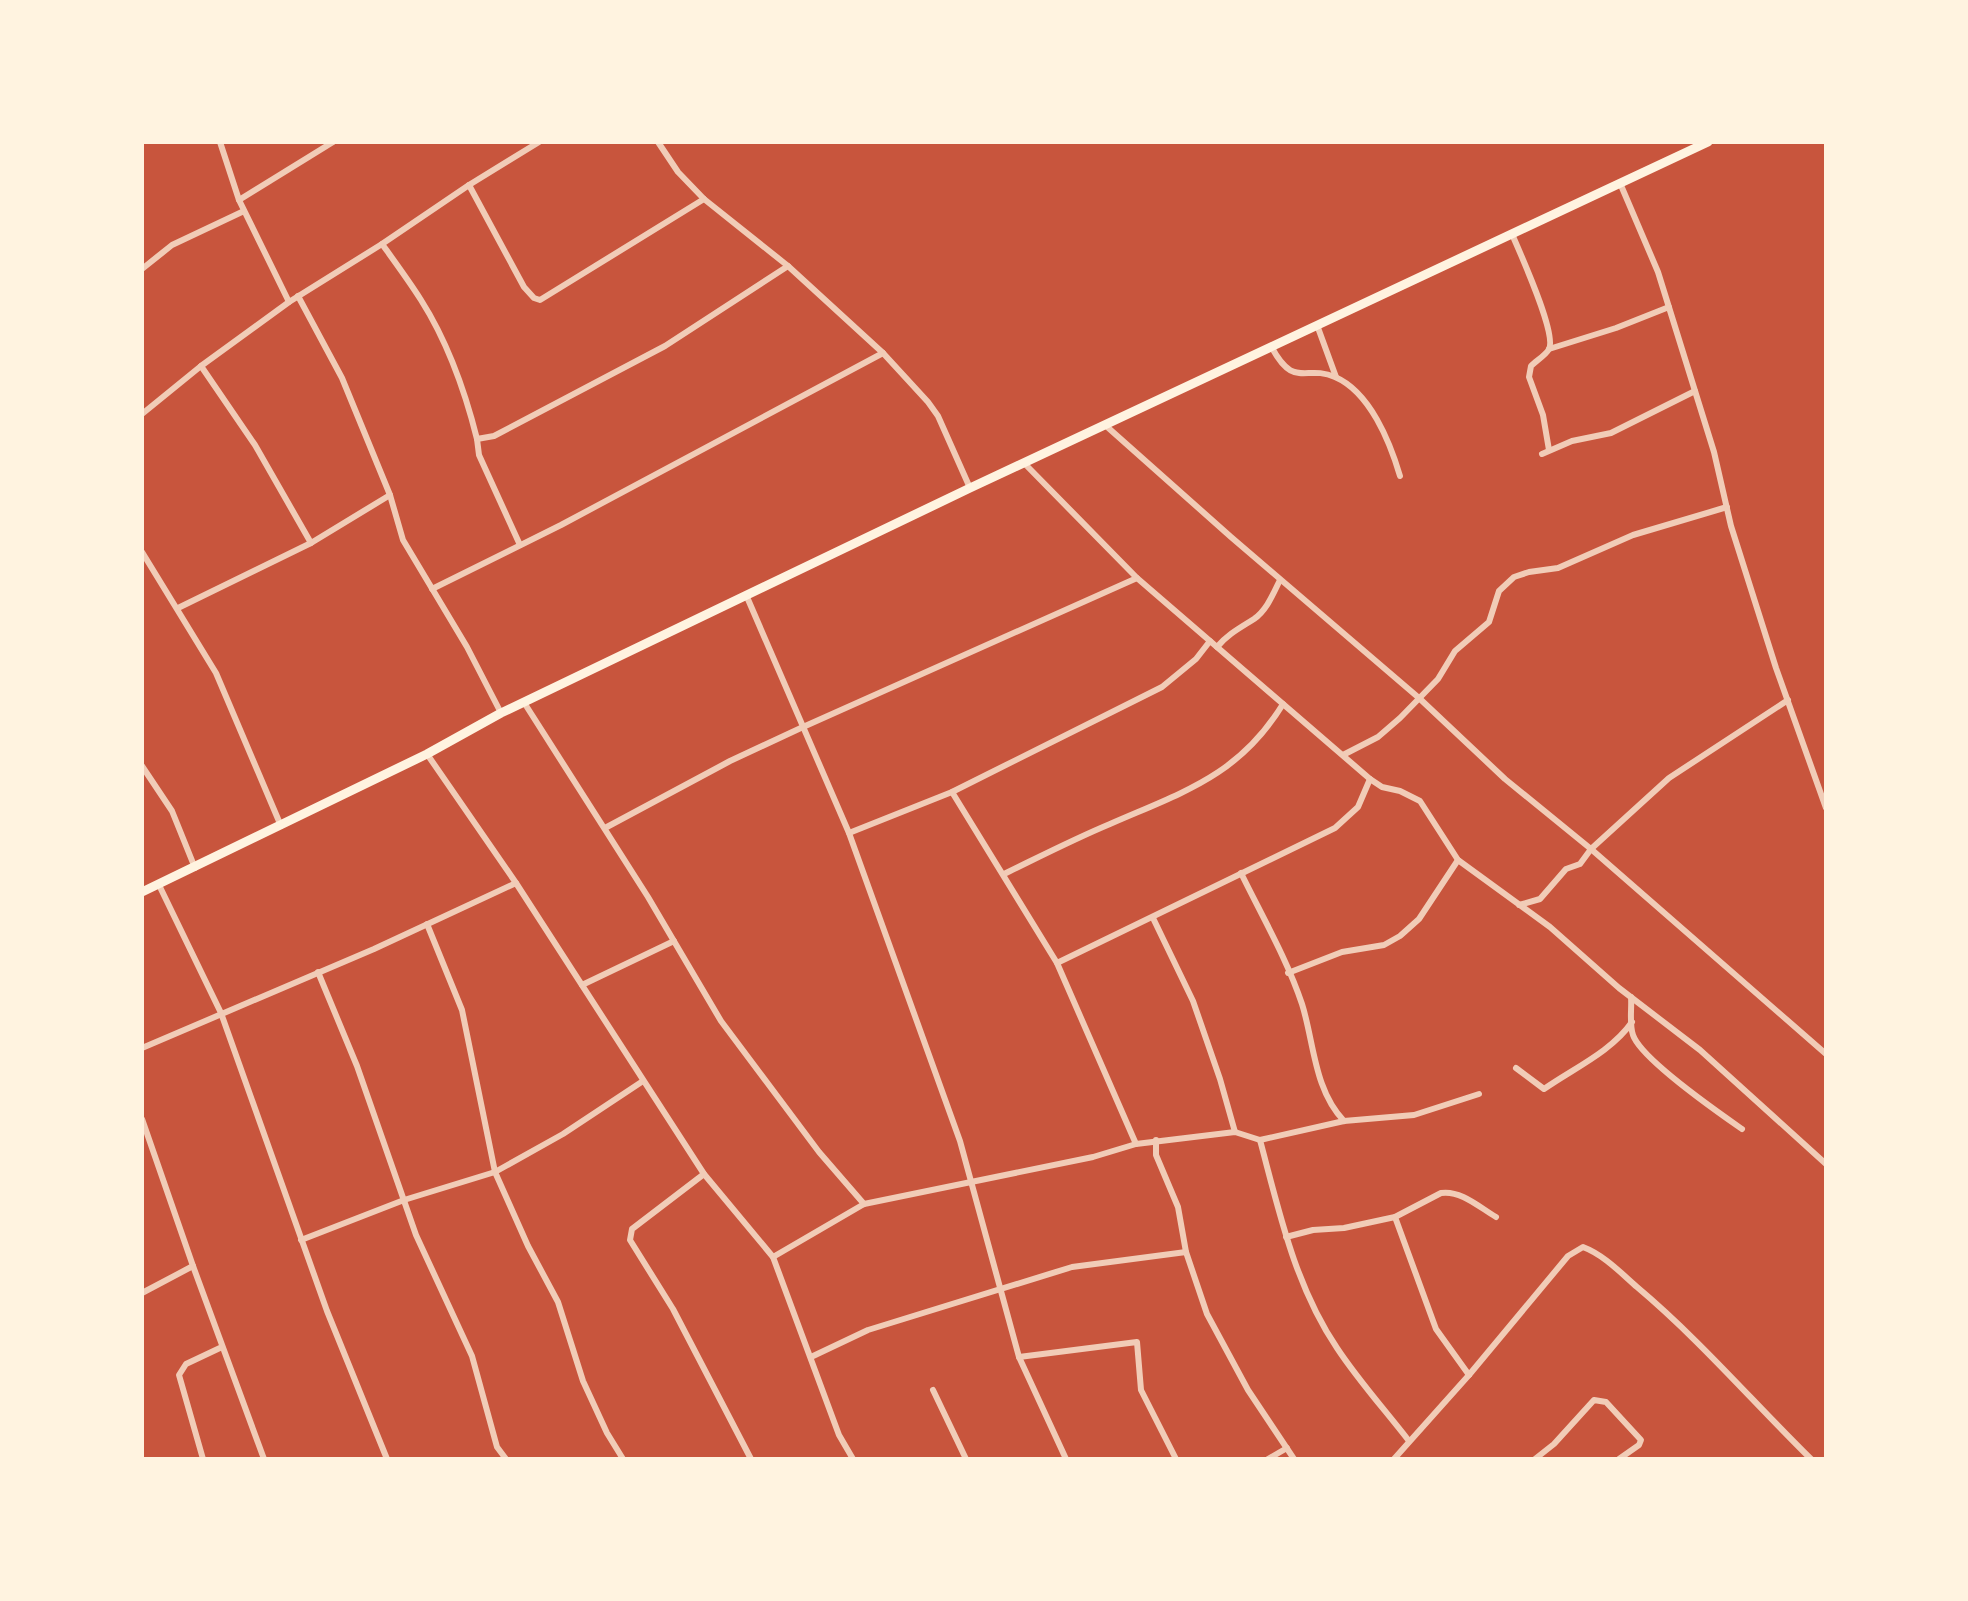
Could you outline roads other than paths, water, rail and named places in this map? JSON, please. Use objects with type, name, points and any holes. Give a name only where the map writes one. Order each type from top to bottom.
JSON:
[{"type":"main road","points":[[142,892],[427,754],[501,713],[970,488],[1708,142]]},
{"type":"street","points":[[220,142],[239,200],[289,302]]},
{"type":"street","points":[[239,200],[333,142]]},
{"type":"street","points":[[142,414],[201,366],[289,302],[539,142]]},
{"type":"street","points":[[658,142],[678,172],[704,199],[788,266],[883,353],[938,416],[970,488]]},
{"type":"street","points":[[1620,183],[1658,272],[1714,452],[1727,507],[1826,808]]},
{"type":"street","points":[[469,185],[524,287],[540,300],[704,199]]},
{"type":"street","points":[[142,269],[172,245],[244,211]]},
{"type":"street","points":[[1512,234],[1543,306],[1551,345],[1549,349]]},
{"type":"street","points":[[382,244],[422,301],[438,332],[460,384],[479,455],[520,545]]},
{"type":"street","points":[[477,439],[494,436],[665,346],[788,266]]},
{"type":"street","points":[[298,296],[342,378],[390,495],[403,540],[467,647],[501,713]]},
{"type":"street","points":[[1669,307],[1549,349],[1531,366],[1529,377],[1543,415],[1545,452],[1572,441],[1611,433],[1695,391]]},
{"type":"street","points":[[1317,325],[1336,377],[1364,402],[1375,418],[1387,438],[1400,476]]},
{"type":"street","points":[[1271,346],[1278,360],[1288,369],[1307,375],[1336,377]]},
{"type":"street","points":[[432,589],[883,353]]},
{"type":"street","points":[[201,366],[255,445],[311,543]]},
{"type":"street","points":[[1105,425],[1419,698],[1461,740],[1826,1054]]},
{"type":"street","points":[[1025,464],[1137,578],[1370,779],[1382,787],[1400,791],[1420,801],[1458,860],[1550,927],[1631,997],[1700,1050],[1826,1164]]},
{"type":"street","points":[[178,608],[311,543],[390,495]]},
{"type":"street","points":[[1343,755],[1378,737],[1438,679],[1455,651],[1489,622],[1499,591],[1514,577],[1558,568],[1633,535],[1727,507]]},
{"type":"street","points":[[142,552],[216,673],[281,826]]},
{"type":"street","points":[[605,828],[730,761],[1137,578]]},
{"type":"street","points":[[1217,647],[1229,634],[1256,618],[1280,580]]},
{"type":"street","points":[[747,597],[849,833],[960,1141],[1019,1357],[1066,1459]]},
{"type":"street","points":[[849,833],[952,792],[1162,687],[1196,659],[1210,641]]},
{"type":"street","points":[[1519,905],[1540,899],[1566,869],[1580,864],[1591,849],[1669,778],[1788,700]]},
{"type":"street","points":[[525,704],[605,828],[721,1021],[819,1152],[864,1204]]},
{"type":"street","points":[[1004,874],[1200,785],[1261,738],[1283,704]]},
{"type":"street","points":[[427,754],[516,883],[704,1174],[773,1257],[839,1435],[853,1459]]},
{"type":"street","points":[[142,766],[172,811],[195,868]]},
{"type":"street","points":[[1057,963],[1335,828],[1358,807],[1370,779]]},
{"type":"street","points":[[952,792],[1057,963],[1136,1144]]},
{"type":"street","points":[[1288,973],[1342,952],[1384,945],[1400,936],[1419,919],[1458,860]]},
{"type":"street","points":[[1241,873],[1302,1003],[1319,1074],[1330,1102],[1344,1121]]},
{"type":"street","points":[[142,1048],[516,883]]},
{"type":"street","points":[[159,885],[221,1013],[327,1311],[387,1459]]},
{"type":"street","points":[[1153,918],[1193,1001],[1235,1132]]},
{"type":"street","points":[[427,924],[462,1010],[495,1172],[528,1246],[558,1302],[583,1381],[623,1459]]},
{"type":"street","points":[[582,985],[674,941]]},
{"type":"street","points":[[318,972],[357,1066],[416,1235],[472,1356],[497,1447],[506,1459]]},
{"type":"street","points":[[1631,997],[1633,1036],[1645,1052],[1694,1095],[1742,1129]]},
{"type":"street","points":[[1516,1068],[1544,1089],[1593,1058],[1624,1033],[1632,1022]]},
{"type":"street","points":[[301,1240],[404,1200],[495,1172],[563,1134],[643,1081]]},
{"type":"street","points":[[773,1257],[864,1204],[1093,1157],[1156,1140],[1235,1132],[1260,1140],[1344,1121],[1414,1115],[1479,1094]]},
{"type":"street","points":[[142,1119],[264,1459]]},
{"type":"street","points":[[1156,1140],[1156,1155],[1178,1207],[1186,1252],[1207,1314],[1248,1390],[1294,1459]]},
{"type":"street","points":[[1260,1140],[1286,1237],[1310,1301],[1337,1349],[1409,1441]]},
{"type":"street","points":[[704,1174],[632,1229],[630,1240],[673,1309],[751,1459]]},
{"type":"street","points":[[1286,1237],[1395,1217],[1441,1193],[1450,1192],[1496,1217]]},
{"type":"street","points":[[1395,1217],[1436,1329],[1469,1375]]},
{"type":"street","points":[[1394,1459],[1568,1256],[1583,1247],[1604,1259],[1664,1310],[1811,1459]]},
{"type":"street","points":[[811,1357],[868,1330],[1072,1267],[1186,1252]]},
{"type":"street","points":[[142,1293],[193,1266]]},
{"type":"street","points":[[1019,1357],[1137,1342],[1141,1390],[1176,1459]]},
{"type":"street","points":[[203,1459],[179,1375],[186,1364],[222,1347]]},
{"type":"street","points":[[933,1390],[966,1459]]},
{"type":"street","points":[[1535,1459],[1554,1444],[1594,1400],[1606,1402],[1641,1440],[1639,1445],[1619,1459]]},
{"type":"street","points":[[1268,1459],[1287,1448]]}]
